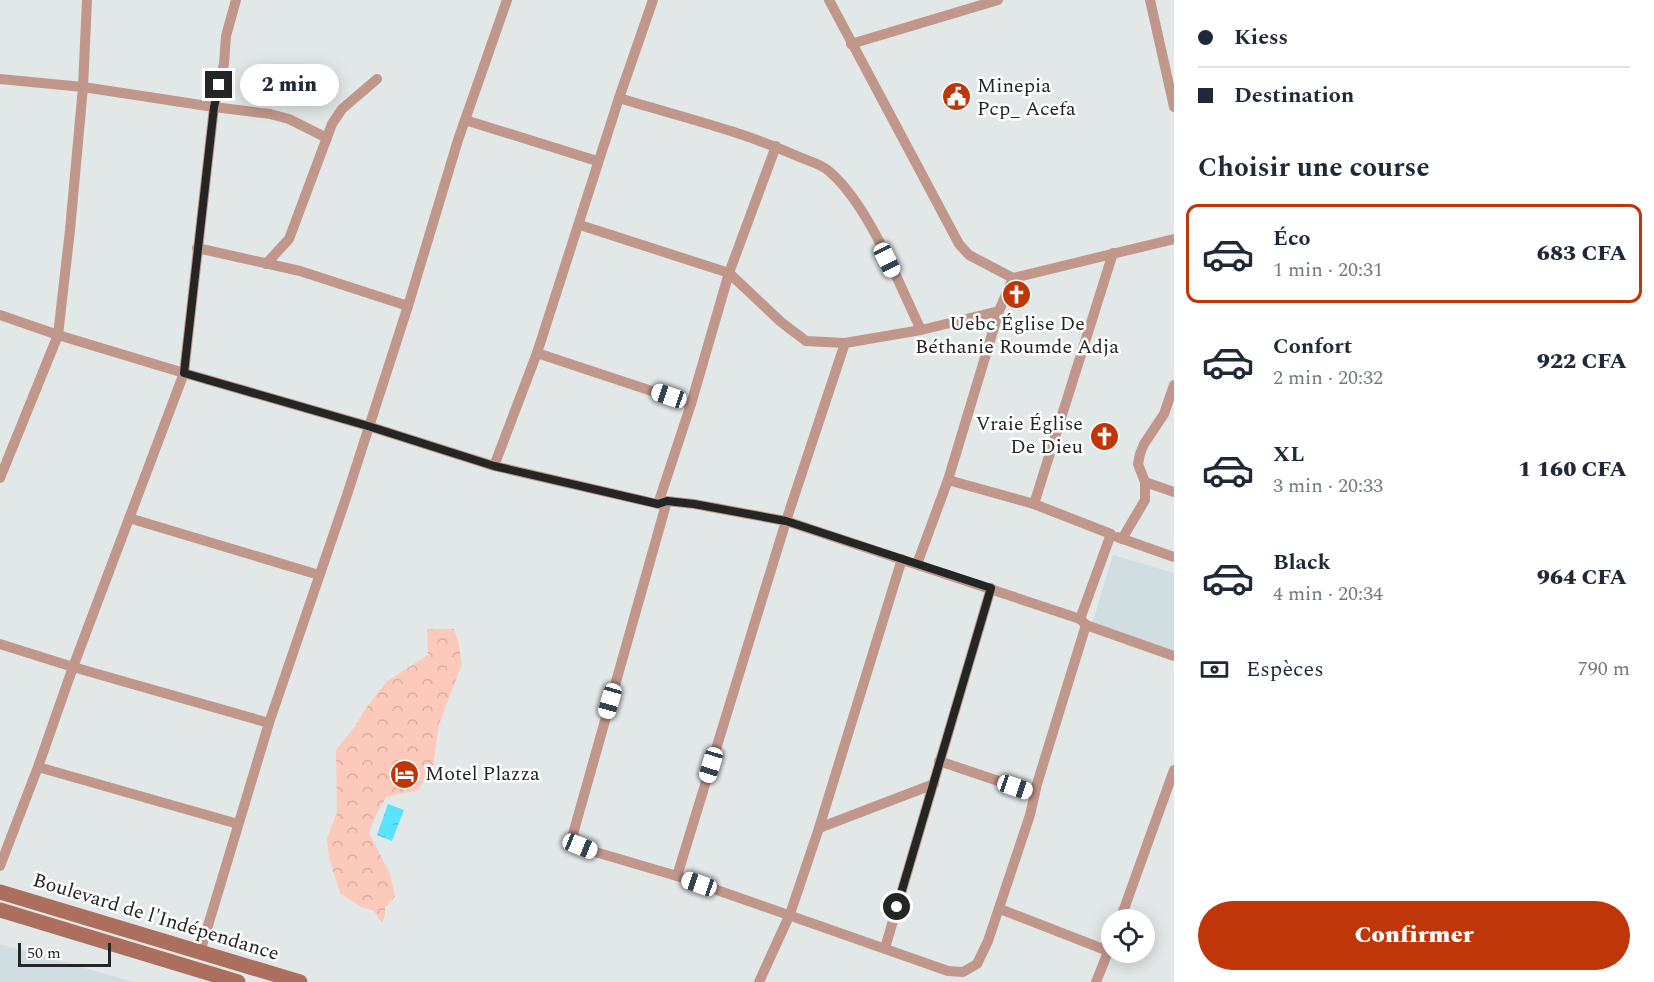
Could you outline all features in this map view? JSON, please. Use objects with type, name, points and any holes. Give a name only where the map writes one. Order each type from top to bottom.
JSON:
[{"type":"main road","name":"Boulevard de l'Indépendance","points":[[0,892],[300,982]]},
{"type":"main road","name":"Boulevard de l'Indépendance","points":[[0,910],[238,982]]},
{"type":"street","points":[[0,478],[58,335],[83,87],[87,0]]},
{"type":"street","points":[[0,866],[39,767],[73,667],[184,373],[214,107],[224,64],[226,36],[236,0]]},
{"type":"street","points":[[200,952],[269,723],[408,306],[465,120],[507,0]]},
{"type":"street","points":[[494,466],[537,353],[580,225],[597,161],[653,0]]},
{"type":"street","points":[[829,0],[959,244],[969,255],[1013,278],[1174,239]]},
{"type":"street","points":[[851,44],[998,0]]},
{"type":"street","points":[[1150,0],[1174,107]]},
{"type":"street","points":[[0,79],[83,87],[270,114],[289,119],[327,138]]},
{"type":"street","points":[[266,264],[289,239],[332,124],[342,109],[377,79]]},
{"type":"street","points":[[619,98],[776,146],[828,170],[844,185],[879,242],[921,330]]},
{"type":"street","points":[[465,120],[597,161]]},
{"type":"street","points":[[776,146],[729,273],[663,502],[573,834],[580,846],[790,914],[948,971],[963,972],[977,964],[1000,909],[1030,814],[1083,622],[1111,534]]},
{"type":"street","points":[[580,225],[729,273],[781,322],[806,341],[845,343],[921,330],[999,311]]},
{"type":"street","points":[[197,248],[300,272],[408,306]]},
{"type":"street","points":[[1034,504],[1113,253]]},
{"type":"street","points":[[917,564],[948,480],[999,311],[1013,278]]},
{"type":"street","points":[[0,315],[58,335],[368,426],[494,466],[663,502],[786,521],[991,588],[1174,656]]},
{"type":"street","points":[[677,876],[786,521],[845,343]]},
{"type":"street","points":[[537,353],[691,404]]},
{"type":"street","points":[[1122,539],[1145,500],[1145,482],[1138,464],[1140,454],[1164,414],[1174,385]]},
{"type":"street","points":[[948,480],[1034,504],[1174,557]]},
{"type":"street","points":[[1145,482],[1174,492]]},
{"type":"street","points":[[129,518],[319,575]]},
{"type":"street","points":[[759,982],[790,914],[902,559]]},
{"type":"street","points":[[885,948],[991,588]]},
{"type":"street","points":[[0,644],[269,723]]},
{"type":"street","points":[[939,761],[1034,793]]},
{"type":"street","points":[[39,767],[238,824]]},
{"type":"street","points":[[1124,909],[1174,770]]},
{"type":"street","points":[[819,828],[934,784]]},
{"type":"street","points":[[1000,909],[1101,943]]},
{"type":"street","points":[[1096,982],[1103,963]]},
{"type":"shaded area","points":[[1113,555],[1174,573],[1174,656],[1090,631]]},
{"type":"shaded area","points":[[0,944],[134,982],[0,982]]},
{"type":"green space","points":[[427,629],[454,629],[462,664],[439,724],[433,766],[418,790],[386,797],[369,833],[390,874],[395,896],[385,908],[382,923],[374,911],[361,907],[340,893],[329,858],[327,838],[337,813],[336,750],[386,682],[428,655]]},
{"type":"water","points":[[388,804],[404,810],[392,841],[377,835]]},
{"type":"place","name":"Minepia Pcp_ Acefa","points":[[956,97]]},
{"type":"place","name":"Uebc Église De Béthanie Roumde Adja","points":[[1017,294]]},
{"type":"place","name":"Vraie Église De Dieu","points":[[1104,436]]},
{"type":"place","name":"Motel Plazza","points":[[404,774]]},
{"type":"route","points":[[219,85],[214,107],[184,373],[368,426],[494,466],[658,504],[667,501],[694,504],[786,521],[991,588],[897,907]]}]
